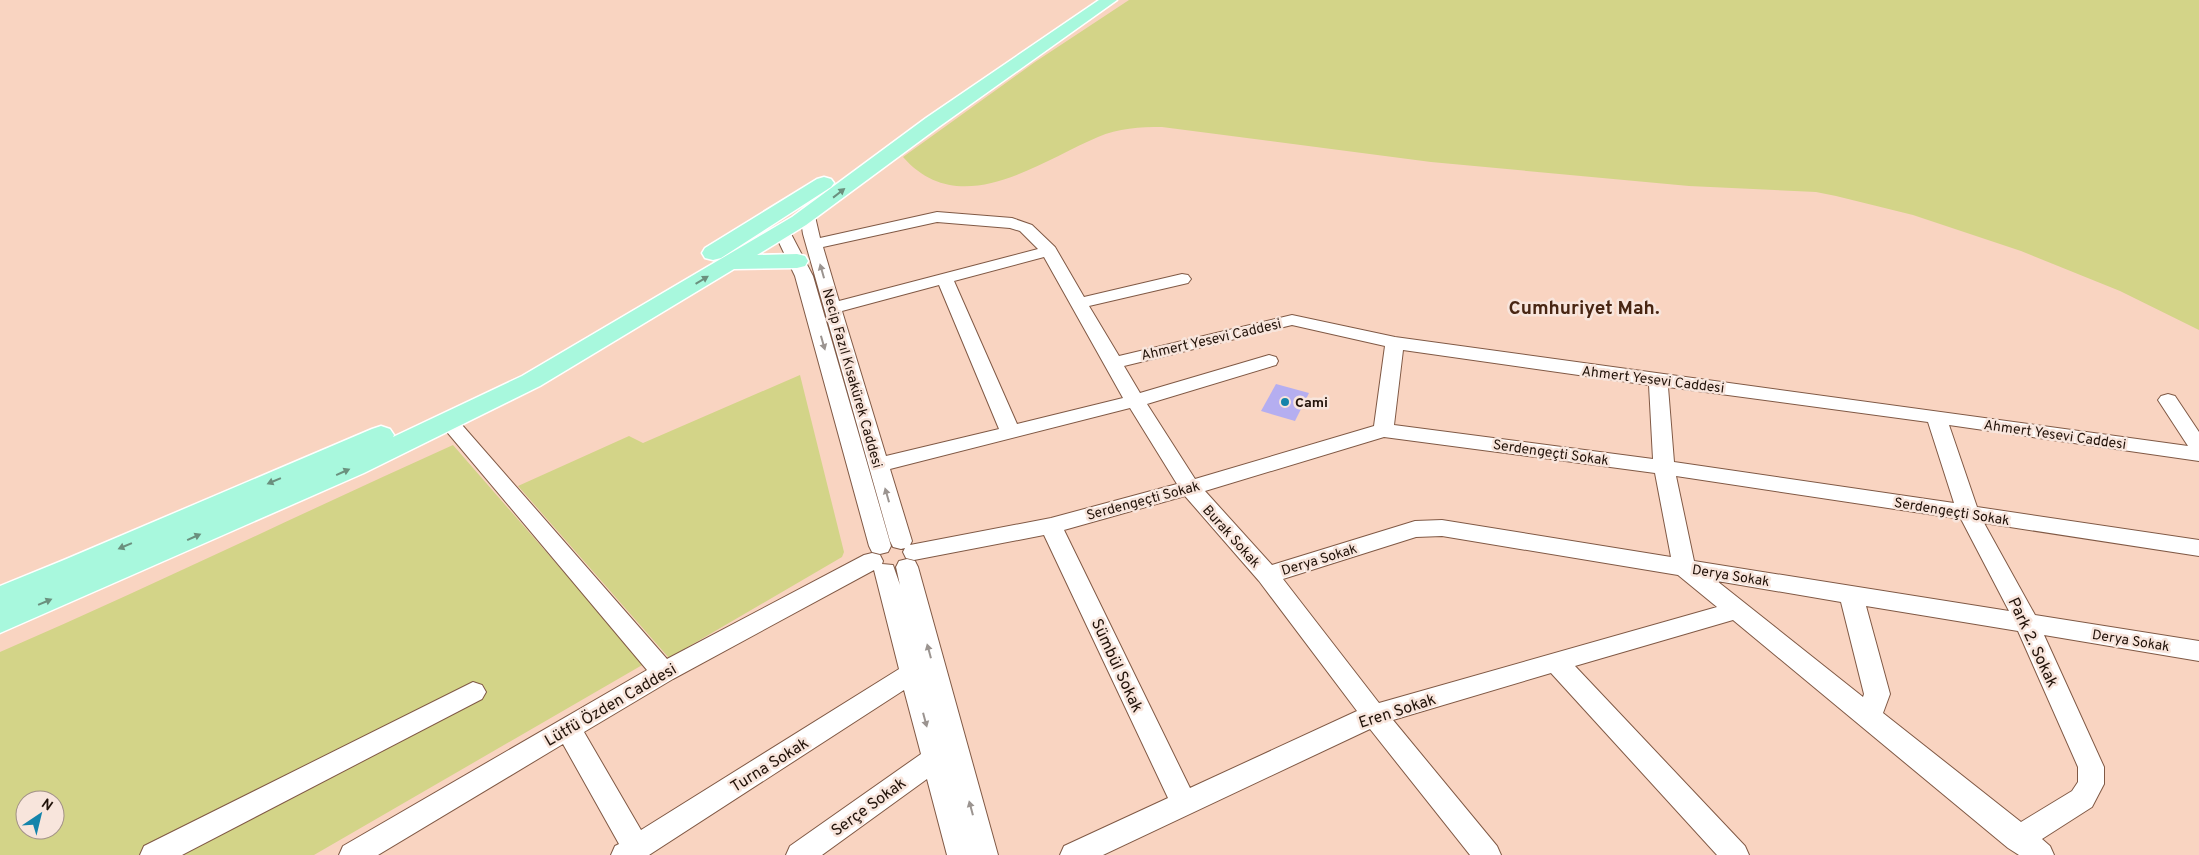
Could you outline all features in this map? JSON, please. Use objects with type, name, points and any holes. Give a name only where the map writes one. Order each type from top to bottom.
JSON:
[{"type":"main road","points":[[0,621],[345,471],[532,381],[728,265],[771,228],[787,207],[1090,0]]},
{"type":"main road","points":[[0,598],[75,568],[334,456],[472,392],[589,330],[771,228],[808,215],[934,122],[1109,0]]},
{"type":"main road","points":[[787,207],[808,215]]},
{"type":"main road","points":[[728,265],[757,261],[796,262]]},
{"type":"street","name":"Necip Fazıl Kısakürek Caddesi","points":[[808,215],[814,244],[879,465],[912,673],[961,855]]},
{"type":"street","name":"Burak Sokak","points":[[814,244],[937,217],[1020,225],[1026,228],[1049,251],[1134,401],[1190,488],[1267,575],[1374,715],[1487,855]]},
{"type":"street","name":"Necip Fazıl Kısakürek Caddesi","points":[[771,228],[804,276],[893,556],[984,855]]},
{"type":"street","points":[[833,308],[1049,251]]},
{"type":"street","points":[[945,278],[1010,432]]},
{"type":"street","points":[[1079,303],[1182,279]]},
{"type":"street","name":"Ahmert Yesevi Caddesi","points":[[1113,363],[1292,320],[1395,343],[2199,454]]},
{"type":"street","points":[[1383,430],[1395,343]]},
{"type":"street","points":[[879,465],[1134,401],[1270,361]]},
{"type":"street","points":[[1658,380],[1664,468],[1684,567],[2027,849]]},
{"type":"street","points":[[2168,400],[2199,447]]},
{"type":"street","name":"Park 2. Sokak","points":[[1936,417],[1968,513],[2028,623],[2091,767],[2092,776],[2088,792],[2027,849]]},
{"type":"street","points":[[449,422],[664,672]]},
{"type":"street","name":"Serdengeçti Sokak","points":[[893,556],[1052,526],[1190,488],[1383,430],[1664,468],[2199,548]]},
{"type":"street","name":"Sümbül Sokak","points":[[1052,526],[1184,804]]},
{"type":"street","name":"Derya Sokak","points":[[1267,575],[1415,529],[1432,527],[1462,530],[2199,651]]},
{"type":"street","name":"Lütfü Özden Caddesi","points":[[353,855],[664,672],[893,556]]},
{"type":"street","points":[[1851,594],[1877,694],[1868,717]]},
{"type":"street","name":"Eren Sokak","points":[[1074,855],[1374,715],[1737,610]]},
{"type":"street","points":[[1556,662],[1735,855]]},
{"type":"street","name":"Turna Sokak","points":[[631,851],[912,673]]},
{"type":"street","points":[[154,855],[473,692]]},
{"type":"street","points":[[568,729],[631,851]]},
{"type":"street","name":"Serçe Sokak","points":[[800,855],[935,758]]},
{"type":"green space","points":[[1129,0],[2199,0],[2199,330],[2120,291],[2021,251],[1913,215],[1816,192],[1689,186],[1431,162],[1162,127],[1129,129],[1106,134],[1000,181],[974,186],[949,185],[925,176],[903,157],[1035,62]]},
{"type":"green space","points":[[800,375],[844,552],[842,557],[669,658],[518,486],[629,436],[643,443]]},
{"type":"green space","points":[[453,445],[644,664],[314,855],[0,855],[0,652]]},
{"type":"building","name":"Cami","points":[[1276,384],[1309,393],[1295,421],[1261,411]]},
{"type":"place","name":"Cami","points":[[1285,402]]},
{"type":"district","name":"Cumhuriyet Mah.","points":[[1584,307]]}]
